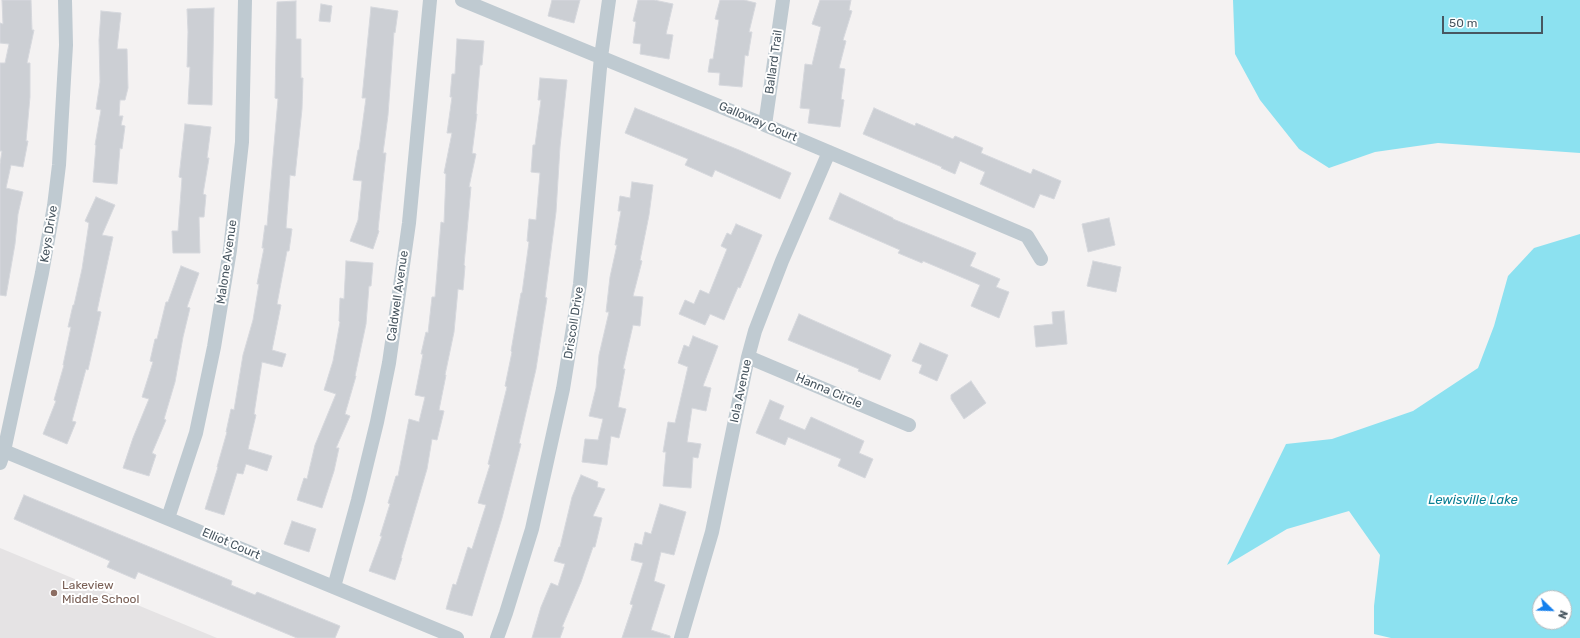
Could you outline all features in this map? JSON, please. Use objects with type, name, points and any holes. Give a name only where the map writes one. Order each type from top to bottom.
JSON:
[{"type":"street","name":"Keys Drive","points":[[2,457],[42,273],[54,206],[59,165],[66,53],[65,0]]},
{"type":"street","name":"Malone Avenue","points":[[168,518],[196,433],[214,347],[230,250],[242,142],[245,0]]},
{"type":"street","name":"Caldwell Avenue","points":[[334,587],[358,500],[377,422],[389,363],[409,224],[430,0]]},
{"type":"street","name":"Galloway Court","points":[[462,0],[765,125],[1027,236],[1041,259]]},
{"type":"street","name":"Driscoll Drive","points":[[498,638],[532,529],[563,389],[580,284],[601,57],[609,0]]},
{"type":"street","name":"Ballard Trail","points":[[765,125],[783,0]]},
{"type":"street","name":"Iola Avenue","points":[[681,638],[712,532],[748,357],[755,332],[829,152]]},
{"type":"street","name":"Hanna Circle","points":[[748,357],[909,424]]},
{"type":"street","name":"Elliot Court","points":[[2,457],[168,518],[457,638]]},
{"type":"shaded area","name":"Lakeview Middle School","points":[[0,548],[217,638],[0,638]]},
{"type":"water","points":[[1233,0],[1580,0],[1580,153],[1438,143],[1375,152],[1329,168],[1299,149],[1260,100],[1235,54]]},
{"type":"water","name":"Lewisville Lake","points":[[1580,234],[1580,638],[1391,638],[1374,634],[1374,606],[1380,555],[1349,511],[1287,529],[1227,565],[1286,444],[1332,439],[1413,411],[1478,368],[1494,326],[1508,276],[1534,248]]},
{"type":"building","points":[[2,0],[31,0],[32,30],[34,30],[27,63],[30,63],[30,97],[26,141],[28,141],[23,167],[11,165],[6,188],[23,192],[18,214],[15,244],[6,296],[0,295],[0,164],[2,151],[0,151],[0,63],[5,63],[9,44],[0,43],[0,23],[3,24]]},
{"type":"building","points":[[552,0],[580,0],[574,23],[548,16]]},
{"type":"building","points":[[638,0],[654,0],[673,4],[666,34],[673,35],[669,59],[640,54],[641,44],[633,43],[636,22],[633,21]]},
{"type":"building","points":[[720,0],[744,0],[756,3],[749,32],[752,32],[748,56],[745,55],[742,87],[719,85],[720,73],[708,72],[710,59],[713,59],[719,20],[715,19]]},
{"type":"building","points":[[820,0],[851,0],[849,10],[852,11],[843,40],[846,41],[839,68],[845,69],[841,99],[844,100],[840,127],[808,123],[810,109],[800,108],[805,64],[812,65],[821,27],[812,24]]},
{"type":"building","points":[[296,1],[296,39],[301,39],[301,78],[303,78],[302,109],[295,176],[290,175],[286,228],[292,229],[289,251],[287,251],[277,304],[281,305],[272,350],[286,354],[282,367],[262,362],[254,414],[256,415],[248,449],[272,456],[267,471],[246,464],[243,474],[237,473],[224,515],[205,509],[218,467],[231,409],[234,410],[243,355],[253,320],[259,284],[257,284],[264,248],[262,248],[265,225],[267,226],[278,99],[275,98],[277,2]]},
{"type":"building","points":[[321,4],[332,6],[330,22],[319,21]]},
{"type":"building","points":[[371,7],[398,11],[395,33],[394,32],[388,115],[383,153],[386,153],[379,231],[373,249],[350,241],[358,220],[362,181],[353,180],[359,150],[366,98],[362,98]]},
{"type":"building","points":[[214,8],[212,105],[188,104],[190,67],[187,67],[187,9]]},
{"type":"building","points":[[101,11],[121,13],[117,49],[127,49],[128,88],[125,100],[120,100],[119,116],[123,116],[121,125],[125,126],[122,149],[120,148],[117,184],[93,182],[95,145],[101,110],[96,109],[100,82],[99,40]]},
{"type":"building","points":[[457,39],[484,41],[482,65],[480,65],[477,114],[472,153],[476,154],[469,187],[471,187],[463,290],[458,289],[454,332],[439,410],[444,411],[437,440],[432,439],[427,469],[395,580],[369,571],[382,536],[380,536],[390,504],[388,503],[396,476],[398,476],[409,419],[419,422],[425,397],[415,395],[423,354],[421,354],[426,332],[428,333],[432,297],[435,297],[441,222],[444,223],[446,174],[444,173],[452,133],[447,133],[452,97],[450,97],[452,74],[455,74]]},
{"type":"building","points":[[540,78],[567,80],[560,147],[556,212],[545,297],[547,298],[536,369],[519,443],[521,444],[502,518],[472,616],[446,609],[453,584],[456,585],[468,547],[472,549],[486,505],[478,503],[490,465],[488,464],[507,387],[505,386],[522,293],[529,242],[527,241],[529,219],[536,220],[540,173],[531,172],[533,145],[535,145],[541,100],[538,100]]},
{"type":"building","points":[[635,108],[739,150],[791,173],[780,199],[715,170],[712,177],[685,165],[688,159],[625,133]]},
{"type":"building","points":[[874,108],[915,126],[916,123],[953,139],[955,136],[983,148],[981,153],[1031,174],[1033,169],[1061,181],[1054,199],[1040,194],[1034,208],[980,184],[985,172],[960,161],[955,174],[941,168],[942,167],[863,134]]},
{"type":"building","points":[[185,124],[211,127],[207,158],[209,158],[203,194],[206,195],[204,217],[199,217],[200,253],[173,253],[172,231],[178,231],[182,178],[179,177]]},
{"type":"building","points":[[632,182],[653,185],[640,260],[642,261],[633,296],[643,297],[640,326],[633,325],[623,369],[625,369],[618,407],[626,409],[619,438],[611,436],[607,465],[582,462],[585,439],[598,440],[603,419],[589,416],[596,388],[599,355],[609,312],[606,312],[610,277],[617,245],[615,245],[621,211],[618,211],[620,196],[630,198]]},
{"type":"building","points":[[840,193],[893,219],[976,253],[970,266],[1000,279],[996,287],[1009,292],[999,318],[971,306],[980,285],[923,261],[922,263],[898,253],[900,250],[829,219]]},
{"type":"building","points":[[96,197],[115,205],[102,235],[113,237],[97,311],[101,312],[88,370],[86,369],[72,421],[76,422],[67,444],[43,434],[56,401],[54,400],[64,365],[71,327],[68,327],[82,269],[89,223],[85,221]]},
{"type":"building","points":[[1109,218],[1115,245],[1088,252],[1082,224]]},
{"type":"building","points":[[736,224],[762,235],[740,288],[738,287],[724,320],[710,314],[705,325],[679,314],[685,300],[694,304],[700,290],[709,294],[727,249],[721,246],[727,233],[731,235]]},
{"type":"building","points":[[346,261],[373,263],[371,286],[369,286],[366,324],[356,376],[345,414],[350,416],[336,448],[339,448],[334,471],[322,508],[297,500],[304,478],[307,479],[315,445],[336,394],[324,390],[333,361],[340,322],[340,298],[344,299]]},
{"type":"building","points":[[1093,261],[1121,267],[1116,292],[1087,286]]},
{"type":"building","points":[[181,266],[199,273],[187,307],[190,308],[175,382],[164,419],[166,420],[152,453],[156,455],[149,476],[123,468],[133,438],[149,399],[142,397],[153,362],[150,361],[155,339],[157,339],[166,302],[168,302]]},
{"type":"building","points":[[1064,311],[1067,344],[1036,347],[1034,326],[1053,324],[1052,312]]},
{"type":"building","points":[[799,314],[891,355],[880,380],[858,371],[859,369],[788,340]]},
{"type":"building","points":[[693,336],[718,346],[703,386],[711,388],[706,411],[692,408],[687,442],[701,444],[698,458],[693,457],[691,488],[663,486],[666,452],[663,452],[668,422],[675,423],[688,367],[678,363],[684,345],[689,347]]},
{"type":"building","points":[[920,343],[948,355],[937,381],[919,373],[922,365],[912,361]]},
{"type":"building","points":[[971,381],[986,403],[964,419],[951,399],[951,395]]},
{"type":"building","points":[[770,400],[784,406],[779,419],[805,430],[811,417],[864,441],[859,453],[873,459],[865,478],[838,466],[841,459],[788,437],[785,445],[756,433]]},
{"type":"building","points":[[581,475],[598,482],[597,487],[605,489],[593,516],[602,518],[595,547],[593,547],[581,582],[562,627],[564,627],[560,638],[532,638],[541,607],[551,583],[558,586],[565,564],[554,561],[560,547],[572,497]]},
{"type":"building","points":[[24,495],[232,581],[231,585],[255,595],[257,592],[340,626],[335,638],[297,638],[138,572],[135,579],[107,567],[110,561],[14,519]]},
{"type":"building","points":[[660,504],[686,512],[674,555],[661,552],[654,581],[665,585],[651,630],[670,636],[670,638],[622,638],[633,605],[630,604],[643,563],[631,560],[635,543],[642,545],[645,532],[651,534]]},
{"type":"building","points":[[292,521],[316,529],[309,552],[284,544]]},
{"type":"place","name":"Lakeview Middle School","points":[[54,593]]}]
